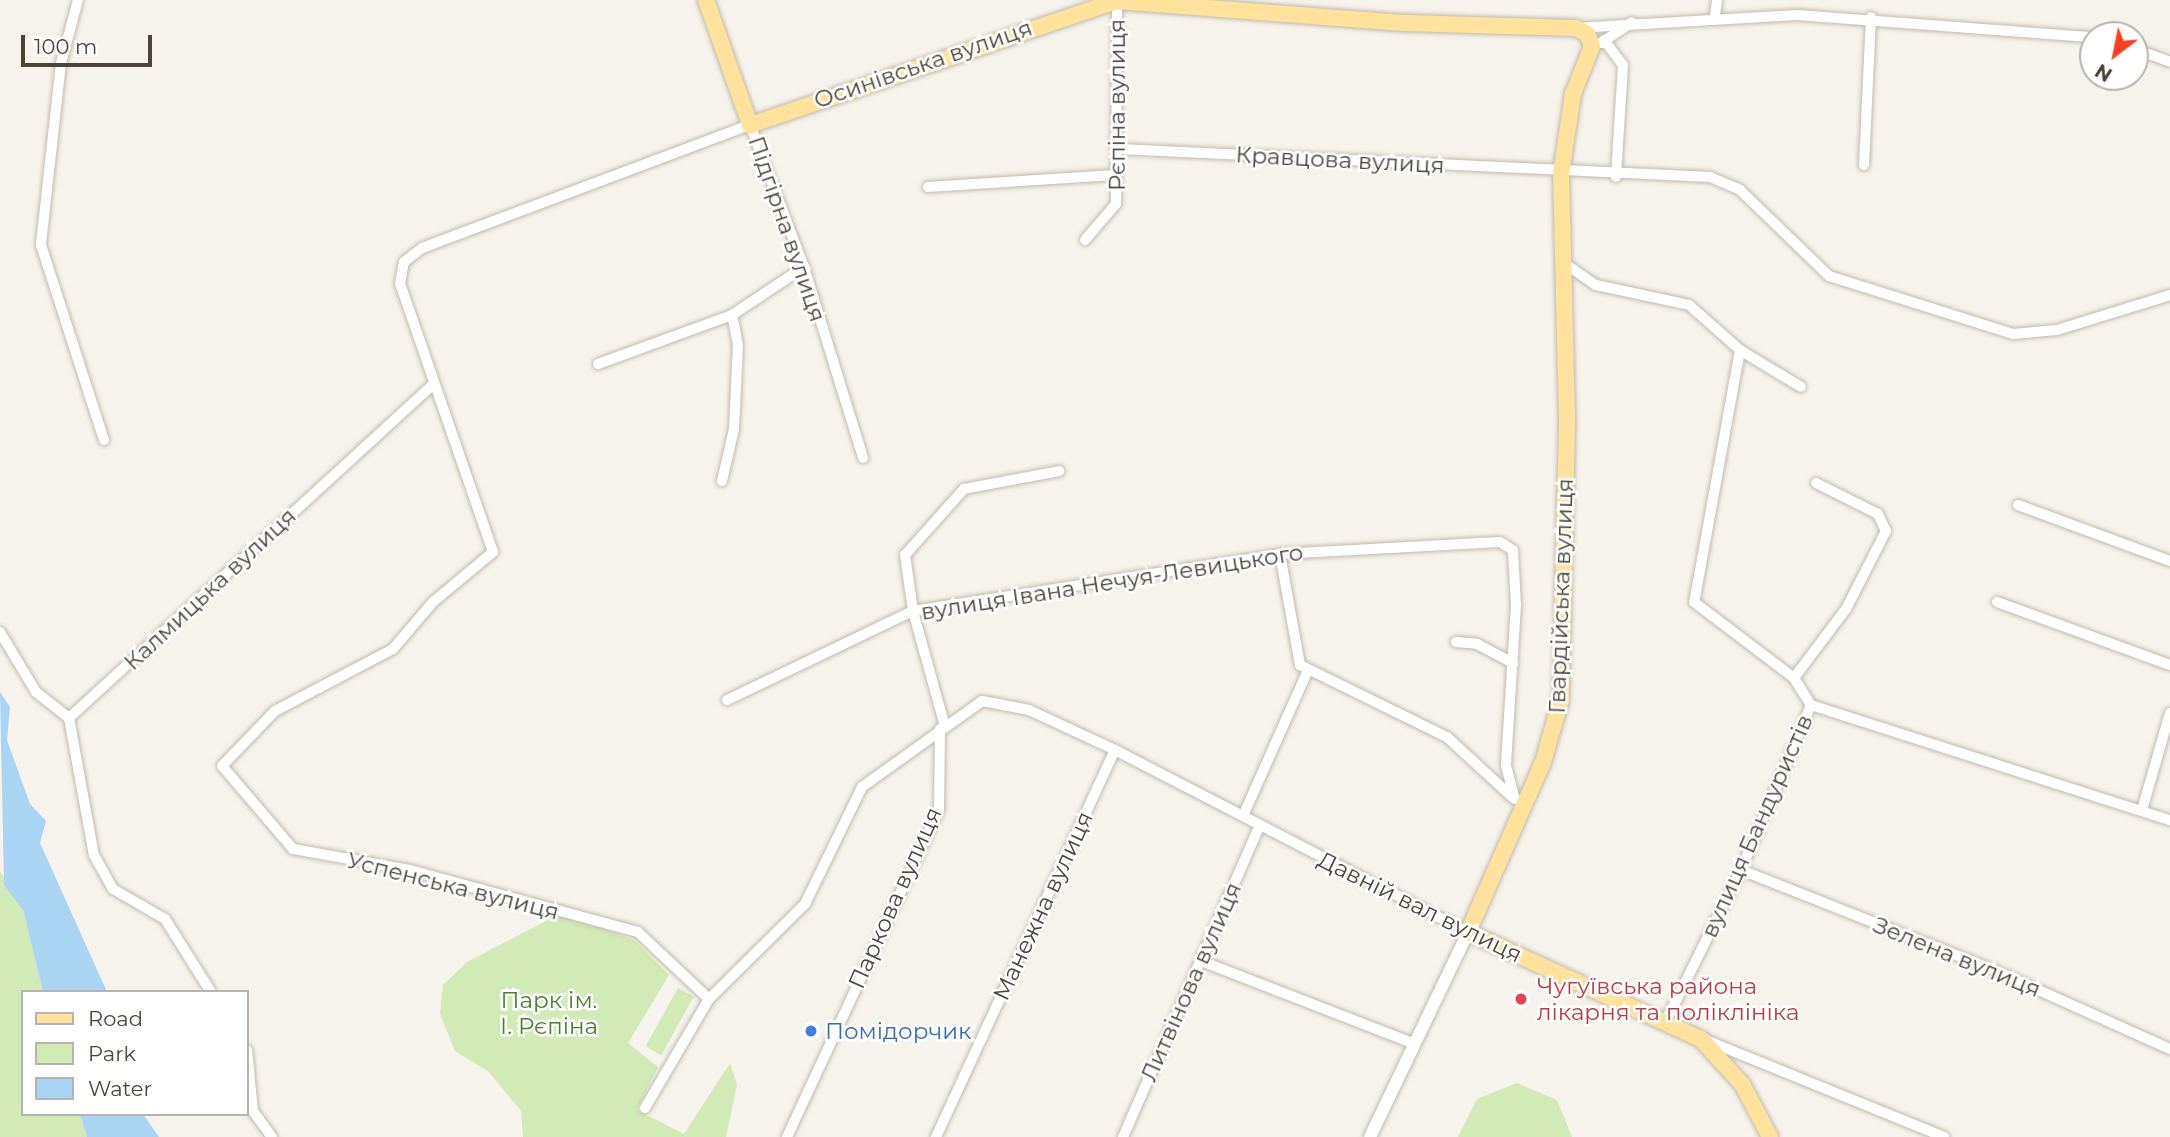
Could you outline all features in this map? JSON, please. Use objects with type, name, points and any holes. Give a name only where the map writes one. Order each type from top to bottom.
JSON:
[{"type":"main road","name":"Підгірна вулиця","points":[[706,0],[750,125]]},
{"type":"main road","name":"Осинівська вулиця","points":[[750,125],[1117,0],[1406,23],[1576,28]]},
{"type":"main road","points":[[1576,28],[1591,40],[1590,53]]},
{"type":"main road","name":"Гвардійська вулиця","points":[[1468,932],[1519,803],[1551,742],[1562,689],[1567,265],[1561,173],[1573,94],[1590,53]]},
{"type":"main road","name":"Давній вал вулиця","points":[[1468,932],[1701,1039]]},
{"type":"main road","points":[[1701,1039],[1742,1084],[1770,1137]]},
{"type":"street","points":[[78,0],[61,63],[41,246],[104,440]]},
{"type":"street","name":"Рєпіна вулиця","points":[[1085,240],[1115,209],[1115,175],[1119,149],[1117,0]]},
{"type":"street","points":[[1715,15],[1717,0]]},
{"type":"street","name":"Осинівська вулиця","points":[[1576,28],[1636,20],[1715,15],[1871,17],[2079,36]]},
{"type":"street","points":[[1864,165],[1871,17]]},
{"type":"street","points":[[1590,53],[1604,40],[1636,20]]},
{"type":"street","points":[[1604,40],[1623,65],[1616,177]]},
{"type":"street","points":[[2149,54],[2170,62]]},
{"type":"street","name":"Підгірна вулиця","points":[[750,125],[804,267],[863,458]]},
{"type":"street","name":"Осинівська вулиця","points":[[433,384],[400,284],[404,262],[422,248],[750,125]]},
{"type":"street","name":"Кравцова вулиця","points":[[1119,149],[1725,181],[1829,276],[2013,334],[2057,330],[2170,295]]},
{"type":"street","points":[[928,187],[1115,175]]},
{"type":"street","points":[[1567,265],[1596,285],[1689,305],[1740,350],[1801,387]]},
{"type":"street","points":[[598,364],[732,315],[804,267]]},
{"type":"street","points":[[722,481],[734,429],[738,345],[732,315]]},
{"type":"street","points":[[1740,350],[1693,597],[1794,678],[1811,705],[2170,820]]},
{"type":"street","name":"Успенська вулиця","points":[[433,384],[493,552],[433,602],[393,649],[275,711],[222,766],[293,849],[410,870],[638,932],[709,999]]},
{"type":"street","name":"Калмицька вулиця","points":[[69,718],[433,384]]},
{"type":"street","name":"Паркова вулиця","points":[[787,1137],[939,810],[942,726],[913,611],[905,555],[964,489],[1059,471]]},
{"type":"street","name":"вулиця Бандуристів","points":[[1794,678],[1846,609],[1886,531],[1878,514],[1816,483]]},
{"type":"street","points":[[2018,505],[2170,561]]},
{"type":"street","name":"вулиця Івана Нечуя-Левицького","points":[[727,700],[913,611],[1280,554],[1474,540],[1506,543],[1513,550],[1513,663]]},
{"type":"street","points":[[1280,554],[1293,647],[1307,672],[1447,737],[1519,803]]},
{"type":"street","points":[[1997,601],[2170,665]]},
{"type":"street","points":[[0,632],[36,692],[69,718],[94,855],[113,889],[165,919],[210,990]]},
{"type":"street","points":[[1455,642],[1476,644],[1513,663],[1506,766],[1519,803]]},
{"type":"street","points":[[1242,816],[1307,672]]},
{"type":"street","name":"Давній вал вулиця","points":[[645,1108],[709,999],[804,904],[862,787],[942,726],[982,701],[1029,710],[1115,750],[1259,827],[1468,932]]},
{"type":"street","name":"вулиця Бандуристів","points":[[1665,1023],[1741,870],[1811,705]]},
{"type":"street","points":[[2142,810],[2170,713]]},
{"type":"street","name":"Манежна вулиця","points":[[936,1137],[1115,750]]},
{"type":"street","name":"Литвінова вулиця","points":[[1123,1137],[1259,827]]},
{"type":"street","name":"Зелена вулиця","points":[[1741,870],[1994,970],[2170,1049]]},
{"type":"street","name":"Гвардійська вулиця","points":[[1370,1137],[1412,1043],[1468,932]]},
{"type":"street","points":[[1201,961],[1412,1043]]},
{"type":"street","name":"Давній вал вулиця","points":[[1701,1039],[1944,1137]]},
{"type":"street","points":[[248,1061],[253,1111],[272,1137]]},
{"type":"green space","points":[[0,871],[23,910],[43,990],[21,990],[21,1116],[81,1116],[87,1137],[0,1137]]},
{"type":"green space","name":"Парк ім. І. Рєпіна","points":[[561,913],[634,940],[669,975],[628,1043],[658,1067],[637,1110],[684,1134],[730,1063],[737,1085],[726,1137],[523,1137],[521,1111],[489,1072],[455,1051],[440,1014],[443,985],[467,962]]},
{"type":"green space","points":[[678,988],[694,997],[661,1055],[646,1047]]},
{"type":"green space","points":[[1517,1083],[1557,1100],[1572,1137],[1458,1137],[1477,1099]]},
{"type":"water","points":[[0,692],[10,707],[7,740],[30,804],[46,821],[40,843],[106,990],[43,990],[23,910],[4,885]]},
{"type":"water","points":[[81,1116],[144,1116],[159,1137],[87,1137]]},
{"type":"place","name":"Чугуївська района лікарня та поліклініка","points":[[1521,999]]},
{"type":"place","name":"Помідорчик","points":[[811,1031]]}]
